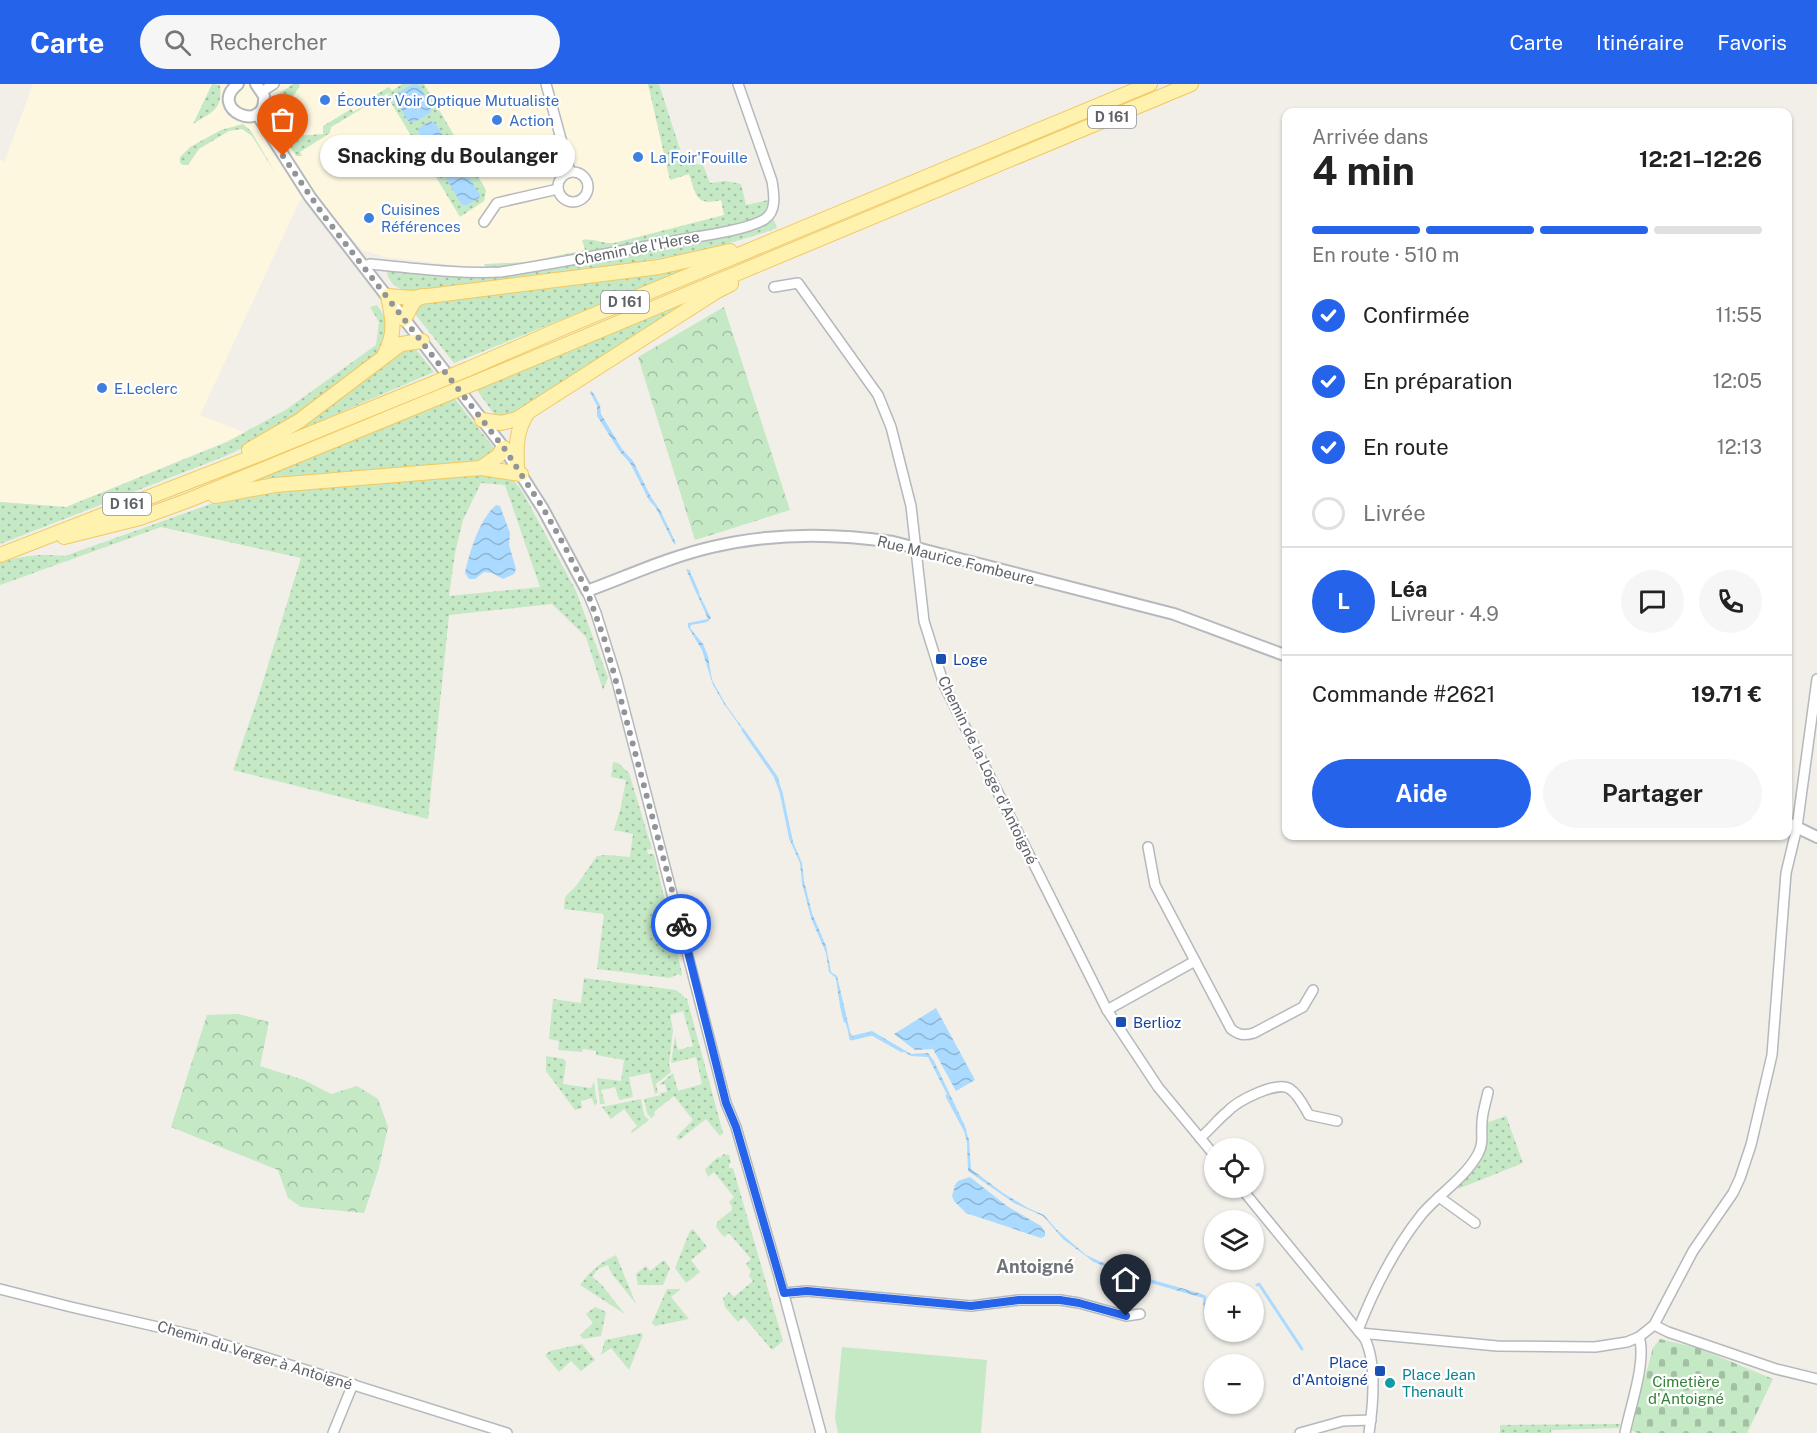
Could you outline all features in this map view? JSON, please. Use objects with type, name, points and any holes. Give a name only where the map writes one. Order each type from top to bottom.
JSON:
[{"type":"main road","name":"D 161","points":[[0,555],[427,386],[1150,84]]},
{"type":"main road","name":"D 161","points":[[32,543],[113,525],[189,500],[1191,84]]},
{"type":"main road","points":[[385,354],[393,339],[393,323],[388,296],[422,296],[659,267],[721,254],[762,238],[783,237]]},
{"type":"main road","points":[[482,420],[501,423],[517,419],[717,291],[763,268],[785,253]]},
{"type":"main road","points":[[404,319],[414,302],[422,296]]},
{"type":"main road","points":[[222,468],[299,421],[385,354],[401,344],[422,341]]},
{"type":"main road","points":[[189,500],[275,485],[481,468],[519,470],[516,440],[520,424],[528,412]]},
{"type":"main road","points":[[481,468],[498,456],[504,448]]},
{"type":"street","points":[[233,86],[229,100],[233,111],[247,117],[257,114],[265,101],[259,87],[274,84]]},
{"type":"street","points":[[546,84],[570,172]]},
{"type":"street","name":"Chemin de l'Herse","points":[[364,266],[370,264],[442,272],[501,272],[701,236],[751,225],[766,219],[773,208],[774,195],[738,84]]},
{"type":"street","points":[[257,114],[309,197],[504,448],[554,528],[587,591],[616,677],[726,1103],[736,1127],[784,1293],[821,1433]]},
{"type":"street","points":[[570,172],[579,172],[586,178],[589,187],[585,196],[577,201],[567,201],[558,189],[562,176],[570,172]]},
{"type":"street","points":[[484,222],[497,203],[558,189]]},
{"type":"street","name":"Chemin de la Loge d'Antoigné","points":[[774,287],[798,283],[878,395],[891,428],[911,506],[924,621],[944,686],[1107,1010],[1158,1087],[1204,1143]]},
{"type":"street","name":"Rue Maurice Fombeure","points":[[587,591],[709,548],[741,541],[833,536],[893,542],[1174,615],[1282,654]]},
{"type":"street","points":[[1817,679],[1793,825],[1817,837]]},
{"type":"street","points":[[1359,1331],[1497,1347],[1611,1346],[1640,1337],[1654,1325],[1693,1251],[1733,1192],[1746,1162],[1772,1054],[1786,873],[1791,840]]},
{"type":"street","points":[[1148,847],[1155,885],[1231,1029],[1237,1034],[1254,1033],[1302,1007],[1313,990]]},
{"type":"street","points":[[1107,1010],[1195,961]]},
{"type":"street","points":[[1200,1138],[1231,1108],[1270,1088],[1280,1086],[1290,1089],[1310,1115],[1337,1121]]},
{"type":"street","points":[[1359,1331],[1379,1280],[1392,1257],[1424,1213],[1477,1156],[1482,1146],[1482,1123],[1488,1092]]},
{"type":"street","points":[[1439,1197],[1475,1223]]},
{"type":"street","points":[[1249,1198],[1367,1343],[1374,1395],[1369,1433]]},
{"type":"street","name":"Chemin du Verger à Antoigné","points":[[0,1288],[197,1336],[507,1433]]},
{"type":"street","points":[[784,1293],[807,1291],[971,1306],[1019,1300],[1060,1300],[1126,1316],[1140,1314]]},
{"type":"street","points":[[1654,1325],[1668,1332],[1776,1369],[1817,1379]]},
{"type":"street","points":[[1625,1433],[1642,1358],[1640,1337]]},
{"type":"street","points":[[333,1433],[353,1384]]},
{"type":"street","points":[[1300,1433],[1328,1424],[1371,1419]]},
{"type":"shaded area","points":[[33,84],[648,84],[670,179],[689,174],[700,200],[706,203],[721,200],[724,215],[585,253],[487,269],[385,257],[362,250],[334,218],[314,190],[300,200],[200,415],[246,433],[66,507],[0,502],[0,160],[4,162]]},
{"type":"green space","points":[[212,84],[220,85],[218,105],[211,113],[193,124]]},
{"type":"green space","points":[[293,84],[300,86],[282,112],[296,136],[323,134],[323,126],[351,109],[353,112],[363,106],[362,103],[389,87],[392,91],[402,84],[424,84],[486,190],[484,201],[460,217],[387,96],[390,92],[331,127],[330,133],[300,152],[302,156],[296,156],[273,119],[272,108],[274,97]]},
{"type":"green space","points":[[648,84],[659,84],[684,162],[703,165],[710,183],[726,181],[741,184],[746,205],[768,200],[764,215],[736,225],[529,262],[585,250],[582,240],[614,243],[724,215],[721,200],[706,201],[698,197],[689,174],[670,180]]},
{"type":"green space","points":[[243,124],[251,131],[276,174],[252,136],[242,129],[229,131],[199,149],[188,165],[180,163],[180,157],[190,147],[221,130]]},
{"type":"green space","points":[[774,220],[777,228],[730,243],[586,270],[410,292],[395,286],[387,273],[390,270],[438,276],[497,276],[755,227]]},
{"type":"green space","points":[[714,258],[454,363],[415,314],[414,309],[418,303]]},
{"type":"green space","points":[[526,262],[487,269],[484,264]]},
{"type":"green space","points":[[709,290],[517,414],[503,416],[494,414],[477,390]]},
{"type":"green space","points":[[377,305],[388,322],[382,351],[289,421],[228,455],[0,544],[0,502],[66,507],[227,442],[287,409],[376,345],[379,322],[370,307]]},
{"type":"green space","points":[[724,307],[790,510],[695,540],[638,357]]},
{"type":"green space","points":[[414,347],[434,372],[267,444],[397,350]]},
{"type":"green space","points":[[455,399],[497,452],[485,463],[228,490]]},
{"type":"green space","points":[[485,473],[513,479],[522,491],[576,591],[608,678],[603,690],[586,637],[552,604],[449,615],[428,819],[233,770],[301,558],[161,527],[0,585],[0,563],[32,556],[65,556],[219,501],[256,493]],"holes":[[[481,483],[505,485],[540,587],[449,596],[455,553],[463,520]]]},
{"type":"green space","points":[[613,762],[618,763],[629,773],[652,849],[647,850],[648,854],[654,854],[681,976],[678,974],[670,978],[597,969],[604,914],[564,909],[565,897],[576,886],[597,856],[630,857],[633,834],[614,830],[626,780],[611,777]]},
{"type":"green space","points":[[584,978],[676,990],[687,999],[723,1133],[720,1136],[706,1119],[679,1140],[676,1137],[693,1120],[674,1096],[654,1112],[655,1115],[651,1118],[647,1113],[644,1099],[667,1092],[665,1084],[659,1085],[673,1073],[678,1091],[702,1084],[696,1057],[671,1063],[675,1036],[678,1050],[693,1046],[683,1011],[670,1015],[673,1030],[669,1064],[671,1072],[656,1084],[658,1093],[655,1094],[650,1073],[629,1077],[633,1097],[619,1100],[615,1087],[601,1090],[605,1104],[600,1104],[597,1078],[621,1081],[624,1060],[596,1055],[596,1051],[583,1049],[582,1052],[558,1050],[559,1041],[549,1039],[553,999],[581,1003]]},
{"type":"green space","points":[[238,1014],[269,1022],[260,1066],[304,1080],[331,1094],[357,1086],[378,1099],[388,1127],[379,1168],[364,1213],[301,1207],[288,1198],[278,1170],[171,1127],[207,1015]]},
{"type":"green space","points":[[546,1056],[564,1059],[566,1062],[563,1084],[591,1088],[594,1081],[597,1104],[594,1105],[592,1098],[581,1101],[582,1108],[575,1110],[546,1071]]},
{"type":"green space","points":[[641,1099],[644,1115],[649,1120],[632,1133],[631,1131],[637,1126],[624,1109],[611,1119],[602,1107]]},
{"type":"green space","points":[[1506,1116],[1523,1163],[1458,1189],[1457,1187],[1477,1166],[1484,1152],[1486,1123]]},
{"type":"green space","points":[[724,1154],[729,1155],[731,1163],[729,1168],[733,1168],[783,1341],[772,1350],[744,1317],[738,1322],[725,1307],[723,1298],[729,1292],[734,1297],[753,1281],[749,1276],[751,1271],[746,1264],[751,1259],[729,1233],[724,1237],[716,1227],[717,1222],[732,1210],[729,1202],[734,1197],[714,1172],[708,1177],[705,1169]]},
{"type":"green space","points":[[693,1229],[707,1247],[691,1260],[700,1272],[686,1283],[675,1268],[690,1231]]},
{"type":"green space","points":[[616,1255],[636,1304],[612,1274],[608,1265],[598,1269],[592,1277],[600,1283],[625,1314],[580,1285],[596,1267]]},
{"type":"green space","points":[[664,1260],[670,1268],[663,1285],[638,1285],[636,1274],[646,1266],[650,1271]]},
{"type":"green space","points":[[667,1289],[681,1289],[671,1297],[689,1319],[655,1326],[652,1323]]},
{"type":"green space","points":[[595,1307],[606,1312],[601,1336],[583,1339],[580,1335],[593,1323],[586,1314]]},
{"type":"green space","points":[[641,1333],[643,1335],[629,1370],[611,1348],[601,1355],[605,1340]]},
{"type":"green space","name":"Cimetière d'Antoigné","points":[[1660,1339],[1698,1348],[1773,1379],[1747,1433],[1638,1433],[1630,1430],[1653,1348]]},
{"type":"green space","points":[[582,1344],[595,1360],[581,1371],[571,1361],[559,1372],[545,1355],[550,1351]]},
{"type":"green space","points":[[842,1347],[987,1360],[981,1433],[838,1433],[835,1418]]},
{"type":"green space","points":[[1620,1424],[1619,1428],[1551,1430],[1551,1433],[1500,1433],[1500,1425]]},
{"type":"water","points":[[413,84],[419,85],[432,108],[430,113],[415,122],[408,121],[395,99],[397,93]]},
{"type":"water","points":[[430,121],[435,123],[480,195],[467,205],[462,205],[418,131]]},
{"type":"water","points":[[592,391],[600,405],[601,414],[622,449],[633,461],[676,543],[674,544],[630,463],[620,452],[597,416],[597,406],[590,392]]},
{"type":"water","points":[[496,505],[500,506],[510,533],[509,545],[516,569],[514,574],[503,579],[492,573],[484,572],[475,579],[469,579],[465,573],[473,546],[480,527]]},
{"type":"water","points":[[686,569],[690,570],[692,580],[711,618],[707,622],[691,625],[690,628],[703,644],[708,656],[712,680],[726,705],[778,777],[793,842],[802,863],[812,913],[826,946],[831,972],[837,976],[851,1036],[872,1031],[911,1054],[928,1053],[964,1124],[969,1140],[971,1169],[1003,1193],[1044,1215],[1057,1230],[1086,1255],[1117,1269],[1137,1273],[1146,1278],[1204,1295],[1204,1316],[1203,1298],[1144,1281],[1136,1275],[1118,1272],[1094,1262],[1063,1239],[1043,1216],[1014,1203],[968,1171],[967,1143],[963,1126],[928,1057],[911,1056],[870,1034],[850,1038],[839,1000],[836,978],[829,972],[826,953],[811,918],[802,883],[800,863],[791,843],[780,787],[773,772],[724,704],[713,685],[702,650],[688,627],[688,623],[708,619]]},
{"type":"water","points":[[936,1008],[975,1080],[956,1091],[933,1049],[915,1050],[894,1034]]},
{"type":"water","points":[[970,1177],[1007,1206],[1041,1226],[1045,1236],[1041,1238],[966,1213],[952,1196],[958,1181]]},
{"type":"waterway","points":[[691,577],[698,593]]},
{"type":"waterway","points":[[743,730],[775,776],[781,792],[791,840]]},
{"type":"waterway","points":[[841,1004],[845,1021]]},
{"type":"waterway","points":[[850,1035],[851,1039],[872,1034],[902,1051]]},
{"type":"waterway","points":[[947,1096],[965,1130]]},
{"type":"waterway","points":[[1264,1292],[1302,1349]]},
{"type":"way so far","points":[[283,156],[309,197],[504,448],[565,547],[587,591],[606,644],[681,924]]},
{"type":"place","name":"Écouter Voir Optique Mutualiste","points":[[325,100]]},
{"type":"place","name":"Action","points":[[497,120]]},
{"type":"place","name":"Snacking du Boulanger","points":[[283,156]]},
{"type":"place","name":"La Foir'Fouille","points":[[638,157]]},
{"type":"place","name":"Cuisines Références","points":[[369,218]]},
{"type":"place","name":"E.Leclerc","points":[[102,388]]},
{"type":"place","name":"Loge","points":[[941,659]]},
{"type":"place","name":"Berlioz","points":[[1121,1022]]},
{"type":"place","name":"Place d'Antoigné","points":[[1380,1371]]},
{"type":"place","name":"Place Jean Thenault","points":[[1390,1383]]},
{"type":"district","name":"Antoigné","points":[[1035,1266]]},
{"type":"route","points":[[681,924],[726,1103],[736,1127],[784,1293],[807,1291],[971,1306],[1019,1300],[1060,1300],[1126,1316]]}]
